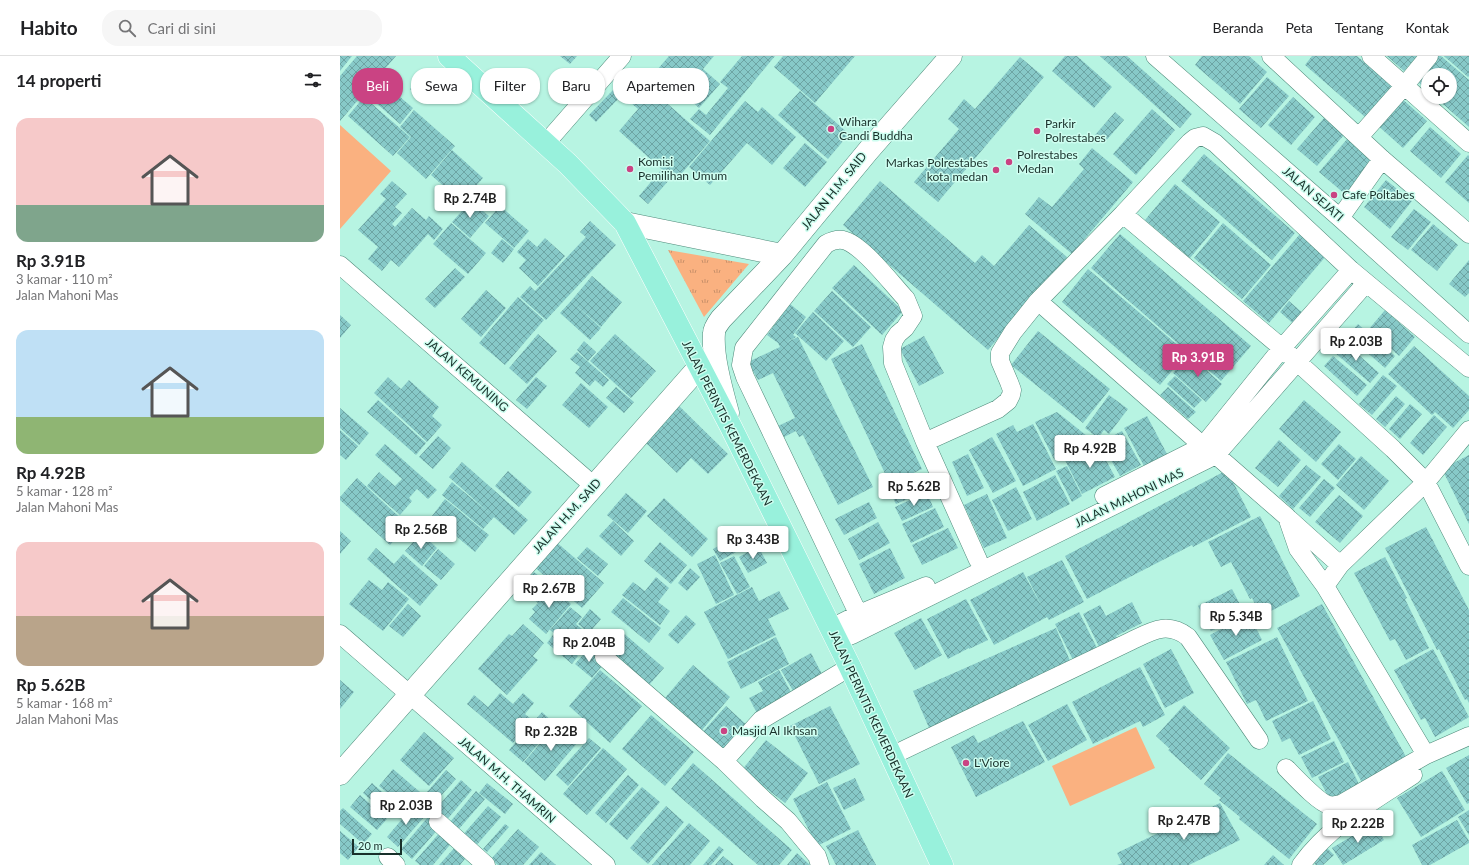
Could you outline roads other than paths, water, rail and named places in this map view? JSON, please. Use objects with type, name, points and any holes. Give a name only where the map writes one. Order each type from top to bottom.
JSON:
[{"type":"main road","name":"JALAN PERINTIS KEMERDEKAAN","points":[[449,56],[546,143],[625,223],[731,427],[850,667],[942,865]]},
{"type":"street","points":[[546,143],[622,56]]},
{"type":"street","name":"JALAN H.M. SAID","points":[[731,427],[719,378],[714,332],[721,319],[782,255],[868,151],[951,56]]},
{"type":"street","name":"JALAN SEJATI","points":[[1155,56],[1340,218],[1469,334]]},
{"type":"street","points":[[1271,56],[1382,160],[1469,234]]},
{"type":"street","points":[[1371,56],[1469,143]]},
{"type":"street","points":[[1359,137],[1429,56]]},
{"type":"street","points":[[925,442],[998,409],[1008,401],[1012,390],[1002,366],[1000,353],[1013,332],[1038,301],[1123,214],[1190,142],[1195,138],[1204,136],[1215,143],[1351,270],[1469,368]]},
{"type":"street","points":[[1340,218],[1382,160]]},
{"type":"street","points":[[1123,214],[1282,348],[1393,449],[1426,482],[1469,566]]},
{"type":"street","points":[[625,223],[782,255]]},
{"type":"street","points":[[862,621],[745,377],[741,365],[744,348],[826,244],[832,240],[844,240],[864,252],[906,299],[910,306],[913,316],[894,340],[892,347],[893,363],[925,442],[978,560]]},
{"type":"street","name":"JALAN KEMUNING","points":[[340,265],[594,486]]},
{"type":"street","name":"JALAN MAHONI MAS","points":[[862,621],[922,588],[978,560],[1209,451],[1282,348],[1351,270]]},
{"type":"street","name":"JALAN MAHONI MAS","points":[[834,635],[1209,451],[1298,363],[1366,283]]},
{"type":"street","points":[[1038,301],[1209,451],[1287,517],[1340,565]]},
{"type":"street","name":"JALAN H.M. SAID","points":[[340,774],[699,367]]},
{"type":"street","points":[[1326,586],[1340,565],[1426,482],[1469,430]]},
{"type":"street","points":[[1287,517],[1298,549],[1326,586],[1426,755]]},
{"type":"street","points":[[891,756],[1157,629],[1170,628],[1179,630],[1188,637],[1259,740]]},
{"type":"street","name":"JALAN M.H. THAMRIN","points":[[340,634],[606,865]]},
{"type":"street","points":[[604,657],[724,761],[788,821],[817,856],[820,865]]},
{"type":"street","points":[[724,761],[761,720],[850,667]]},
{"type":"street","points":[[1286,768],[1320,801],[1334,806],[1341,804],[1426,755],[1469,736]]},
{"type":"street","points":[[1303,864],[1327,834],[1355,812],[1418,772],[1469,745]]},
{"type":"street","points":[[438,822],[486,865]]},
{"type":"place","name":"Wihara Candi Buddha","points":[[831,129]]},
{"type":"place","name":"Parkir Polrestabes","points":[[1037,131]]},
{"type":"place","name":"Polrestabes Medan","points":[[1009,162]]},
{"type":"place","name":"Komisi Pemilihan Umum","points":[[630,169]]},
{"type":"place","name":"Markas Polrestabes kota medan","points":[[996,170]]},
{"type":"place","name":"Cafe Poltabes","points":[[1334,195]]},
{"type":"place","name":"Masjid Al Ikhsan","points":[[724,731]]},
{"type":"place","name":"L'Viore","points":[[966,763]]}]
